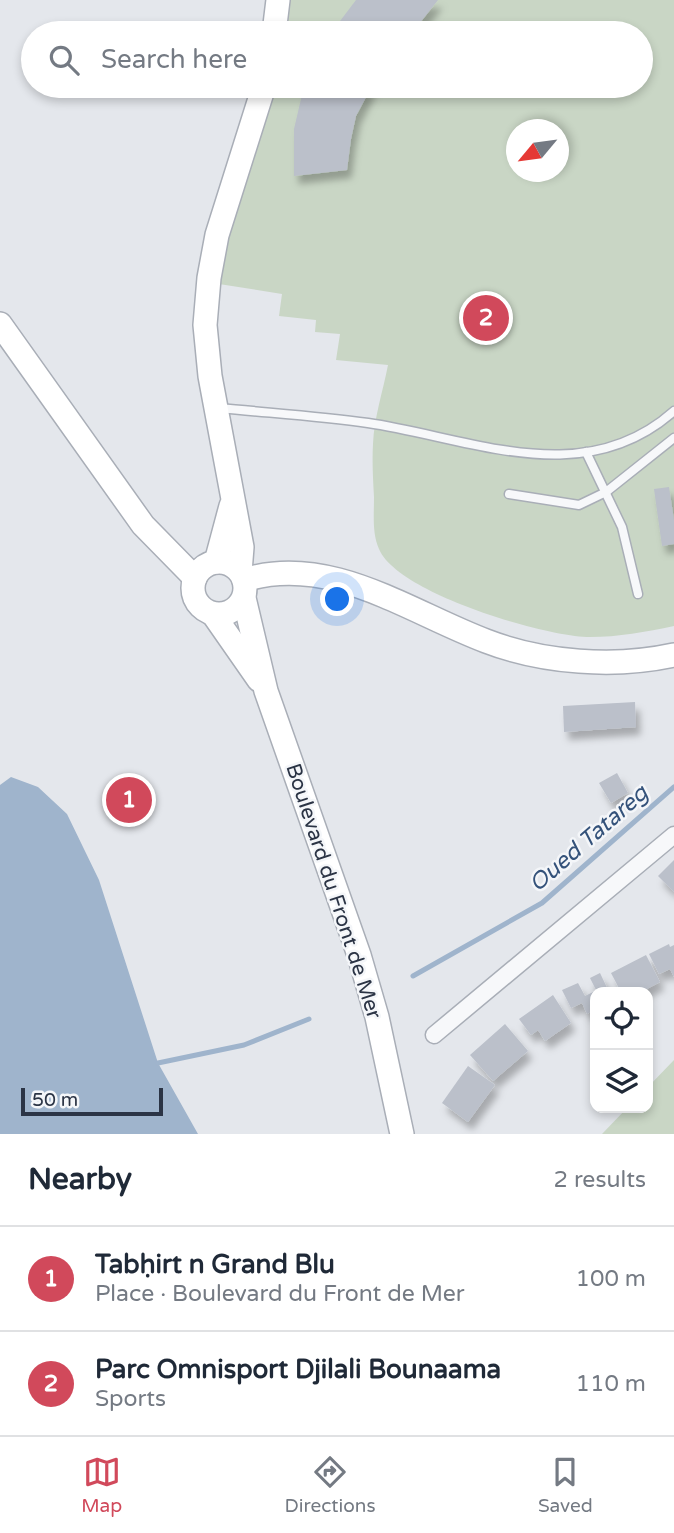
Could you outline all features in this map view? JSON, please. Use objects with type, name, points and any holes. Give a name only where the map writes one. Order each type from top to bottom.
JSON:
[{"type":"main road","points":[[275,21],[278,0]]},
{"type":"main road","points":[[260,98],[217,235],[209,278],[205,325],[215,407],[242,547],[243,584],[266,691]]},
{"type":"main road","points":[[0,324],[152,536],[195,578]]},
{"type":"main road","points":[[216,562],[232,499]]},
{"type":"main road","points":[[243,584],[233,566],[216,562],[200,570],[195,578],[194,596],[205,611],[213,614],[232,612],[243,584],[276,572],[319,574],[351,583],[488,642],[566,659],[608,664],[674,655]]},
{"type":"main road","points":[[213,614],[266,691]]},
{"type":"main road","name":"Boulevard du Front de Mer","points":[[266,691],[359,955],[377,1017],[402,1134]]},
{"type":"street","points":[[434,1035],[674,835]]},
{"type":"lane","points":[[215,407],[370,423],[491,450],[568,456],[640,437],[674,411]]},
{"type":"lane","points":[[509,494],[579,505],[606,492],[673,440]]},
{"type":"lane","points":[[586,452],[622,527],[638,594]]},
{"type":"green space","points":[[286,0],[674,0],[674,626],[600,637],[569,635],[541,629],[474,610],[413,581],[391,565],[379,549],[375,537],[373,463],[375,424],[388,365],[336,360],[340,334],[315,332],[316,320],[279,316],[282,294],[219,284],[220,243],[263,98],[653,98],[653,21],[284,21]]},
{"type":"green space","points":[[674,1060],[674,1134],[602,1134],[622,1113],[653,1113],[653,1082]]},
{"type":"water","points":[[11,777],[38,787],[67,814],[99,880],[158,1063],[198,1134],[0,1134],[0,785]]},
{"type":"building","points":[[356,0],[438,0],[421,21],[340,21]]},
{"type":"building","points":[[301,98],[366,98],[356,116],[347,170],[294,176],[294,129]]},
{"type":"building","points":[[669,487],[674,544],[662,546],[654,489]]},
{"type":"building","points":[[635,702],[636,727],[564,732],[563,706]]},
{"type":"building","points":[[617,773],[628,793],[611,803],[599,783]]},
{"type":"building","points":[[674,860],[674,892],[658,876]]},
{"type":"building","points":[[669,944],[670,947],[674,945],[674,977],[670,969],[659,974],[649,954]]},
{"type":"building","points":[[646,955],[660,982],[650,987],[618,987],[611,973]]},
{"type":"building","points":[[600,973],[607,987],[594,987],[590,978]]},
{"type":"building","points":[[578,983],[585,996],[590,994],[590,1012],[587,1014],[582,1003],[571,1008],[562,990]]},
{"type":"building","points":[[553,995],[571,1023],[545,1041],[538,1030],[531,1035],[519,1019]]},
{"type":"building","points":[[505,1024],[528,1051],[493,1081],[470,1055]]},
{"type":"building","points":[[468,1066],[495,1085],[468,1122],[442,1103]]},
{"type":"waterway","name":"Oued Tatareg","points":[[413,976],[542,903],[674,787]]},
{"type":"waterway","points":[[158,1063],[244,1045],[309,1019]]},
{"type":"place","name":"Parc Omnisport Djilali Bounaama","points":[[486,318]]},
{"type":"place","name":"Tabḥirt n Grand Blu","points":[[129,800]]}]
